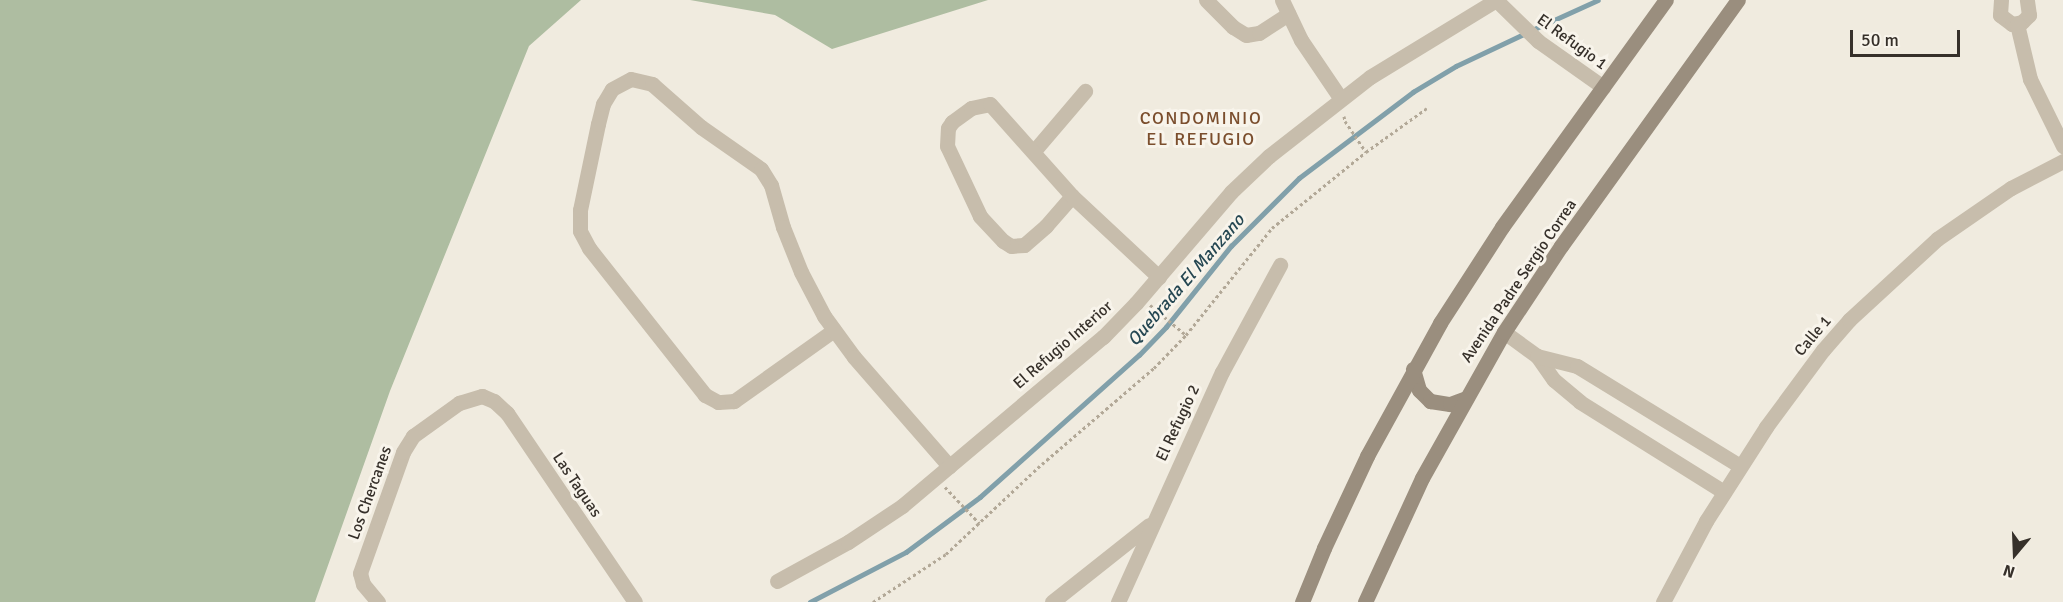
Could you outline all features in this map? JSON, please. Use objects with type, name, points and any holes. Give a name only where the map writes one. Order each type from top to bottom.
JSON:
[{"type":"street","points":[[1206,0],[1233,27],[1246,35],[1259,33],[1285,7],[1312,58],[1341,99]]},
{"type":"street","name":"El Refugio 1","points":[[1496,0],[1538,41],[1603,87]]},
{"type":"street","name":"El Refugio Interior","points":[[777,581],[825,556],[876,525],[1102,337],[1159,277],[1251,173],[1341,99],[1397,59],[1496,0]]},
{"type":"street","points":[[1302,602],[1345,501],[1413,369],[1502,227],[1666,0]]},
{"type":"street","name":"Avenida Padre Sergio Correa","points":[[1365,602],[1399,525],[1464,399],[1504,333],[1561,246],[1738,0]]},
{"type":"street","points":[[2001,0],[2000,15],[2007,22],[2017,24],[2029,15],[2028,0]]},
{"type":"street","points":[[2017,24],[2030,79],[2063,146]]},
{"type":"street","points":[[834,330],[734,400],[718,402],[705,395],[589,248],[580,231],[580,210],[599,117],[605,97],[612,89],[631,79],[652,84],[695,123],[761,169],[771,185],[783,227],[801,272],[834,330],[854,357],[949,466]]},
{"type":"street","points":[[1034,151],[1085,91]]},
{"type":"street","points":[[1072,196],[1046,226],[1024,245],[1011,246],[1003,241],[980,216],[947,146],[948,128],[952,122],[971,108],[990,104],[1072,196],[1159,277]]},
{"type":"street","name":"Calle 1","points":[[1663,602],[1740,466],[1823,350],[1877,292],[1961,221],[2011,188],[2063,160]]},
{"type":"street","name":"El Refugio 2","points":[[1118,602],[1236,342],[1280,265]]},
{"type":"street","points":[[1504,333],[1537,356],[1554,380],[1571,395],[1724,492]]},
{"type":"street","points":[[1537,356],[1577,366],[1740,466]]},
{"type":"street","points":[[1413,369],[1419,390],[1430,401],[1450,404],[1464,399]]},
{"type":"street","name":"Los Chercanes","points":[[378,602],[363,584],[360,573],[403,452],[413,436],[459,402],[482,396]]},
{"type":"street","name":"Las Taguas","points":[[482,396],[494,401],[507,413],[635,602]]},
{"type":"street","points":[[1052,602],[1152,523]]},
{"type":"path","points":[[873,602],[946,554],[1068,441],[1154,368],[1186,335],[1272,228],[1366,152],[1428,108]]},
{"type":"path","points":[[1345,121],[1366,152]]},
{"type":"path","points":[[1158,311],[1186,335]]},
{"type":"path","points":[[958,500],[980,523]]},
{"type":"green space","points":[[0,0],[581,0],[529,46],[390,391],[315,602],[0,602]]},
{"type":"green space","points":[[690,0],[988,0],[832,49],[775,15]]},
{"type":"waterway","name":"Quebrada El Manzano","points":[[1532,30],[1598,0]]},
{"type":"waterway","name":"Quebrada El Manzano","points":[[810,602],[906,552],[980,497],[1139,355],[1166,327],[1231,246],[1299,178],[1413,92],[1456,66],[1524,34]]},
{"type":"district","name":"CONDOMINIO EL REFUGIO","points":[[1201,129]]}]
